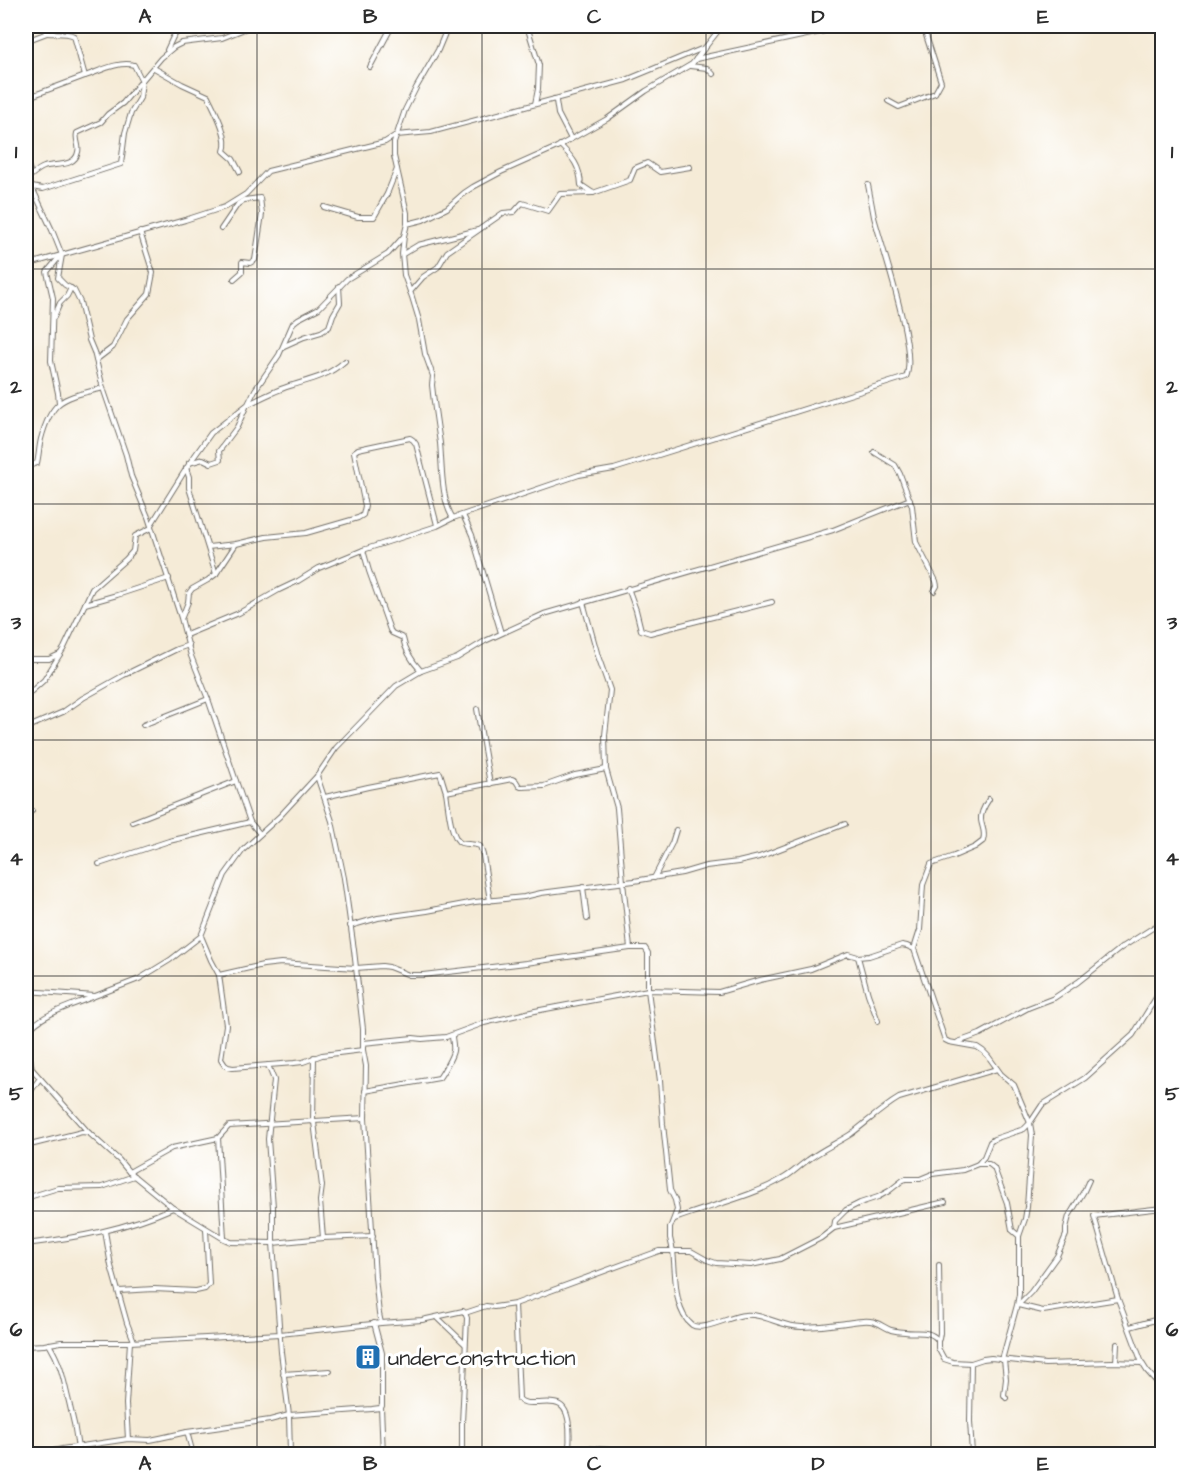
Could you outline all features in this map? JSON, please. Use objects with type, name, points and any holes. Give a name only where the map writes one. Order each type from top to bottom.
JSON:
[{"type":"street","points":[[45,26],[47,33]]},
{"type":"street","points":[[166,54],[172,37],[183,26]]},
{"type":"street","points":[[28,179],[44,167],[66,164],[75,158],[78,151],[75,138],[77,133],[103,121],[128,98],[174,47],[182,43],[222,38],[252,26]]},
{"type":"street","points":[[369,67],[392,26]]},
{"type":"street","points":[[447,26],[438,50],[405,110],[394,143],[394,156],[406,206],[407,224],[402,254],[404,275],[419,320],[424,354],[434,376],[432,385],[442,479],[453,518]]},
{"type":"street","points":[[527,26],[540,65],[535,104]]},
{"type":"street","points":[[407,224],[441,212],[473,187],[560,146],[607,119],[646,91],[689,66],[722,26]]},
{"type":"street","points":[[696,59],[848,26]]},
{"type":"street","points":[[888,101],[899,107],[935,93],[941,82],[923,26]]},
{"type":"street","points":[[26,41],[47,33],[69,33],[74,36],[85,76]]},
{"type":"street","points":[[26,265],[225,207],[246,194],[268,171],[385,142],[396,135],[431,132],[626,80],[706,47]]},
{"type":"street","points":[[26,98],[111,66],[127,63],[134,65],[142,81],[140,98],[131,113],[125,133],[121,164],[43,189],[26,186]]},
{"type":"street","points":[[689,66],[707,68],[713,74]]},
{"type":"street","points":[[153,68],[208,96],[220,122],[226,146],[224,151],[233,159],[240,172]]},
{"type":"street","points":[[554,99],[558,114],[571,139]]},
{"type":"street","points":[[560,146],[571,156],[580,172],[581,185],[594,193]]},
{"type":"street","points":[[26,160],[30,171],[28,179],[62,255],[58,278],[74,290],[80,302],[86,332],[103,388],[131,476],[169,578],[191,656],[250,822],[260,834]]},
{"type":"street","points":[[410,292],[423,277],[438,267],[447,252],[503,213],[514,212],[522,203],[548,211],[560,194],[594,193],[630,180],[635,168],[647,162],[660,172],[690,167]]},
{"type":"street","points":[[324,207],[358,217],[374,217],[397,169]]},
{"type":"street","points":[[186,636],[239,613],[298,582],[319,568],[363,550],[579,476],[614,469],[906,377],[909,362],[903,324],[874,217],[868,184]]},
{"type":"street","points":[[221,229],[238,204],[244,200],[260,198],[262,214],[255,260],[250,263],[242,262],[242,272],[234,279]]},
{"type":"street","points":[[402,254],[418,245],[480,229]]},
{"type":"street","points":[[96,360],[112,347],[127,320],[149,294],[153,273],[140,232]]},
{"type":"street","points":[[187,466],[203,459],[211,463],[220,460],[219,451],[237,427],[255,390],[270,369],[293,324],[319,308],[347,279],[388,254],[404,236]]},
{"type":"street","points":[[58,403],[51,361],[53,298],[47,272],[62,255]]},
{"type":"street","points":[[283,346],[329,327],[340,303],[339,286]]},
{"type":"street","points":[[53,318],[71,287]]},
{"type":"street","points":[[26,696],[44,680],[69,641],[92,590],[133,551],[135,536],[150,527],[187,466],[211,433],[247,405],[292,385],[324,375],[335,370],[345,361]]},
{"type":"street","points":[[26,467],[37,463],[41,440],[53,408],[72,396],[103,388]]},
{"type":"street","points":[[208,547],[306,533],[358,518],[363,515],[365,506],[354,452],[358,449],[410,438],[416,444],[437,526]]},
{"type":"street","points":[[874,453],[895,465],[897,469],[910,499],[914,515],[915,539],[936,581],[937,586],[934,591]]},
{"type":"street","points":[[187,466],[189,488],[216,574]]},
{"type":"street","points":[[373,1236],[324,1238],[273,1244],[231,1242],[212,1230],[206,1229],[173,1208],[129,1172],[89,1133],[32,1069],[26,1034],[30,1028],[50,1015],[139,979],[170,960],[201,936],[225,875],[243,850],[280,816],[317,776],[336,748],[362,724],[396,686],[422,671],[458,658],[484,641],[544,614],[833,530],[910,499]]},
{"type":"street","points":[[463,515],[472,535],[501,633]]},
{"type":"street","points":[[181,618],[189,593],[216,574],[236,544]]},
{"type":"street","points":[[363,550],[390,630],[403,638],[406,651],[422,671]]},
{"type":"street","points":[[85,604],[169,578]]},
{"type":"street","points":[[628,588],[641,630],[650,633],[772,602]]},
{"type":"street","points":[[583,602],[610,690],[605,735],[606,769],[617,808],[630,948]]},
{"type":"street","points":[[26,728],[63,712],[124,675],[189,645]]},
{"type":"street","points":[[26,659],[49,659],[60,653]]},
{"type":"street","points":[[143,725],[208,699]]},
{"type":"street","points":[[477,709],[490,784]]},
{"type":"street","points":[[446,792],[512,779],[521,787],[544,786],[575,774],[606,769]]},
{"type":"street","points":[[325,797],[440,773],[456,840],[480,846],[490,901]]},
{"type":"street","points":[[317,776],[332,821],[344,878],[356,968],[366,1066],[365,1118],[375,1277],[381,1323]]},
{"type":"street","points":[[132,822],[236,781]]},
{"type":"street","points":[[989,799],[981,819],[985,833],[983,841],[954,856],[935,861],[929,867],[923,885],[922,916],[914,949],[943,1037],[945,1040],[969,1045],[983,1051],[1014,1085],[1030,1123],[1032,1144],[1027,1207],[1019,1236],[1019,1294],[1003,1360],[1006,1372],[1004,1395],[1006,1398]]},
{"type":"street","points":[[26,814],[32,811]]},
{"type":"street","points":[[99,864],[169,841],[250,822]]},
{"type":"street","points":[[350,926],[378,918],[653,878],[706,866],[738,862],[759,857],[845,824]]},
{"type":"street","points":[[653,878],[672,843],[676,830]]},
{"type":"street","points":[[583,887],[587,919]]},
{"type":"street","points":[[955,1043],[980,1034],[1028,1008],[1054,998],[1121,948],[1162,922]]},
{"type":"street","points":[[201,936],[219,975],[226,1025],[221,1059],[228,1067],[303,1062],[314,1057],[363,1050]]},
{"type":"street","points":[[363,1043],[452,1036],[484,1023],[535,1011],[648,990],[719,992],[811,969],[848,954],[858,957],[869,956],[902,945],[914,949]]},
{"type":"street","points":[[219,975],[256,966],[281,963],[356,968],[382,966],[409,975],[423,975],[516,965],[630,948],[647,949],[648,990],[660,1081],[670,1190],[677,1210],[670,1228],[670,1238],[678,1301],[689,1322],[695,1327],[703,1327],[747,1314],[791,1327],[829,1326],[864,1320],[880,1323],[894,1331],[931,1334],[938,1340]]},
{"type":"street","points":[[858,957],[878,1021]]},
{"type":"street","points":[[978,1164],[994,1138],[1024,1129],[1042,1104],[1085,1078],[1133,1035],[1162,988]]},
{"type":"street","points":[[26,991],[95,996]]},
{"type":"street","points":[[365,1091],[439,1078],[452,1053],[452,1036]]},
{"type":"street","points":[[314,1057],[314,1122],[322,1186],[320,1201],[324,1238]]},
{"type":"street","points":[[268,1065],[274,1080],[268,1138],[273,1244],[283,1374],[289,1416],[290,1455]]},
{"type":"street","points":[[674,1219],[721,1204],[785,1178],[807,1160],[848,1136],[899,1098],[997,1069]]},
{"type":"street","points":[[26,1098],[40,1078]]},
{"type":"street","points":[[129,1172],[172,1148],[218,1138],[229,1126],[365,1118]]},
{"type":"street","points":[[26,1146],[82,1132],[89,1133]]},
{"type":"street","points":[[218,1138],[224,1239]]},
{"type":"street","points":[[834,1228],[835,1221],[846,1210],[890,1191],[903,1180],[920,1179],[937,1172],[963,1170],[978,1164],[989,1164],[994,1168],[1007,1203],[1012,1230],[1019,1236]]},
{"type":"street","points":[[26,1198],[58,1188],[102,1187],[134,1176]]},
{"type":"street","points":[[1017,1305],[1031,1292],[1057,1256],[1066,1235],[1069,1216],[1089,1180]]},
{"type":"street","points":[[26,1346],[61,1342],[132,1342],[280,1334],[437,1318],[486,1306],[515,1305],[659,1251],[691,1251],[716,1263],[751,1265],[780,1259],[821,1238],[834,1228],[945,1202]]},
{"type":"street","points":[[26,1244],[105,1231],[150,1218],[173,1208]]},
{"type":"street","points":[[1162,1208],[1094,1216],[1119,1299],[1142,1363],[1146,1371],[1162,1388]]},
{"type":"street","points":[[119,1291],[205,1289],[209,1284],[206,1229]]},
{"type":"street","points":[[105,1231],[111,1266],[132,1342],[126,1404],[128,1439]]},
{"type":"street","points":[[939,1264],[940,1333],[938,1348],[944,1359],[971,1363],[983,1359],[1045,1364],[1142,1363]]},
{"type":"street","points":[[1017,1305],[1043,1311],[1119,1299]]},
{"type":"street","points":[[515,1305],[519,1399],[525,1403],[553,1403],[564,1408],[568,1421],[568,1455]]},
{"type":"street","points":[[462,1455],[467,1318],[465,1312]]},
{"type":"street","points":[[437,1318],[465,1344]]},
{"type":"street","points":[[1130,1327],[1162,1318]]},
{"type":"street","points":[[374,1323],[382,1353],[383,1455]]},
{"type":"street","points":[[49,1344],[61,1368],[81,1449]]},
{"type":"street","points":[[1116,1362],[1117,1344]]},
{"type":"street","points":[[971,1363],[972,1455]]},
{"type":"street","points":[[283,1374],[330,1371]]},
{"type":"street","points":[[40,1455],[62,1449],[81,1449],[128,1439],[150,1440],[289,1416],[381,1407]]},
{"type":"street","points":[[187,1432],[193,1455]]},
{"type":"street","points":[[569,1447],[638,1452],[684,1452],[704,1455]]},
{"type":"place","name":"underconstruction","points":[[368,1357]]}]
